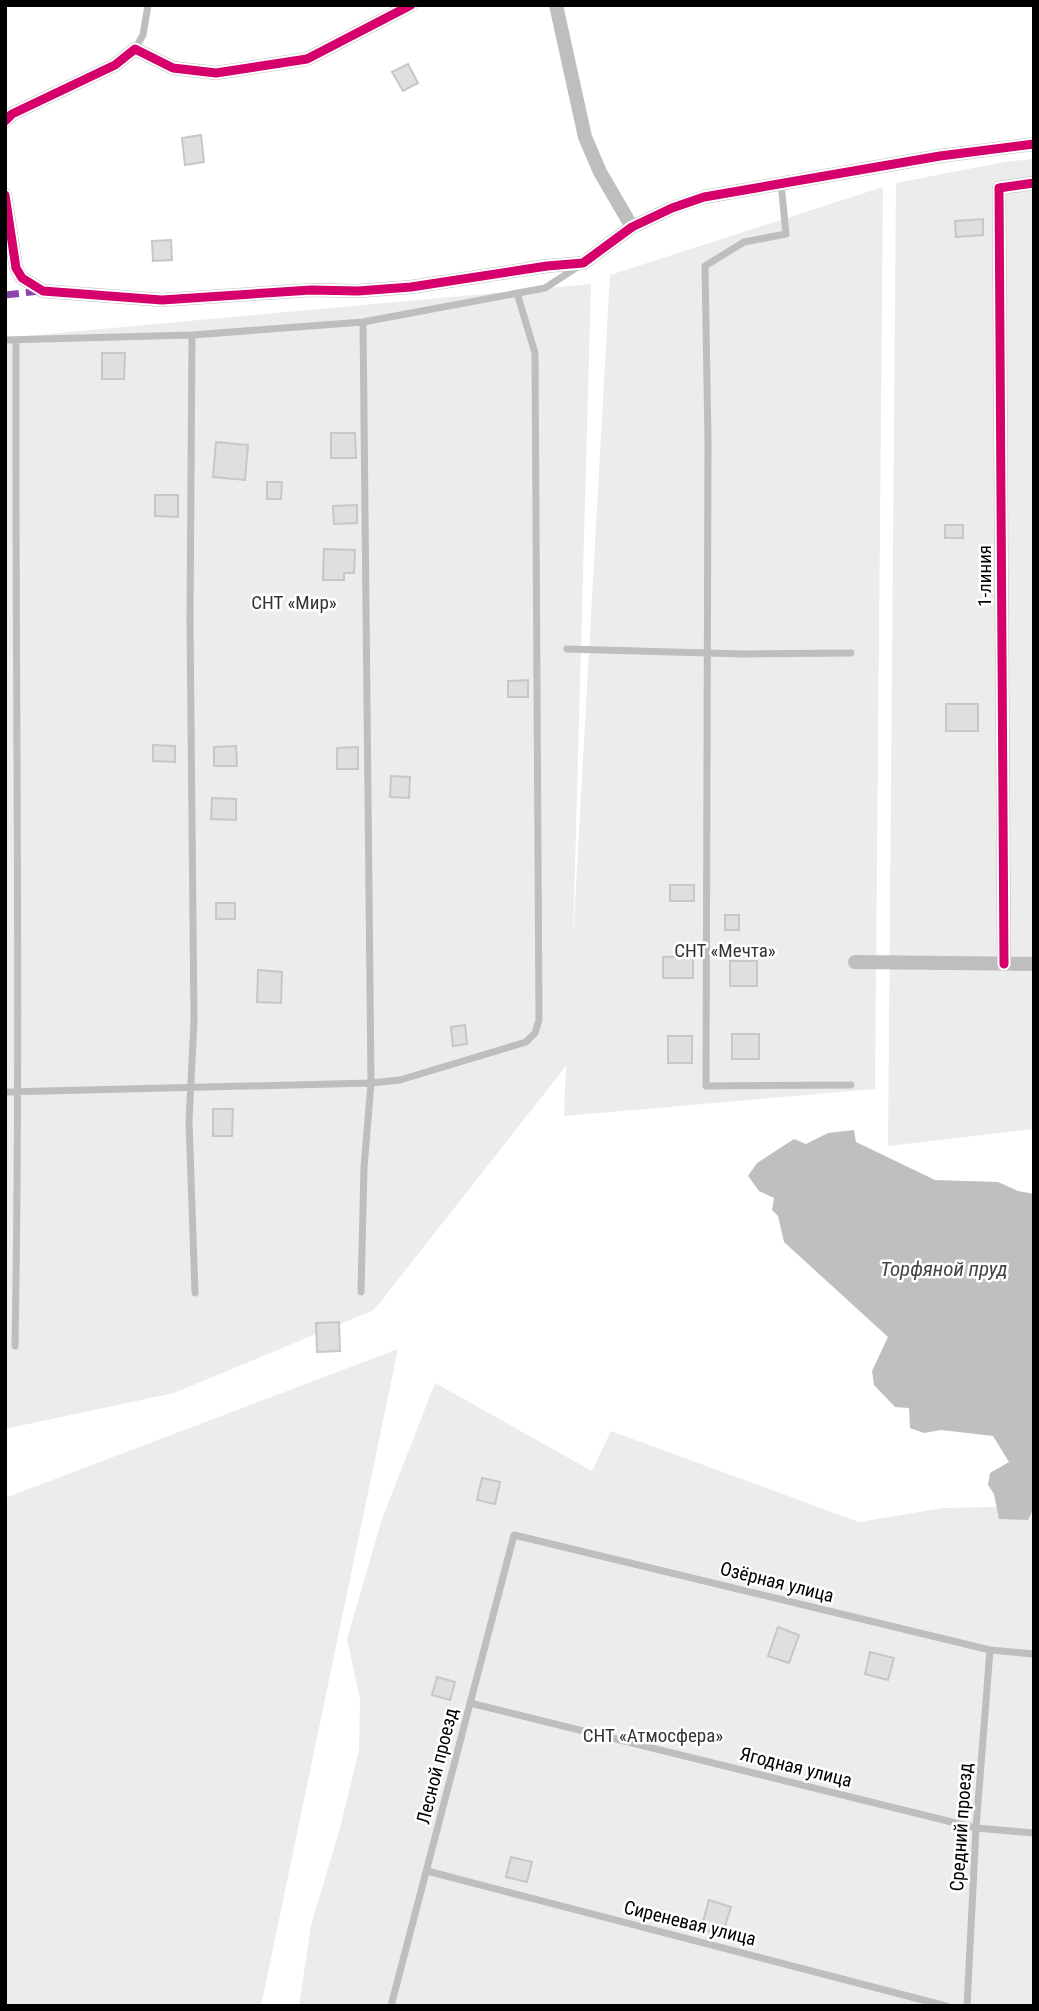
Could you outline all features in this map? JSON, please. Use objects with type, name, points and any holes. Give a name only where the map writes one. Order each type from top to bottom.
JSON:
[{"type":"street","points":[[5,121],[12,114],[115,65],[135,49],[173,68],[216,73],[307,59],[411,5]]},
{"type":"street","points":[[556,5],[585,137],[600,172],[632,227]]},
{"type":"street","points":[[5,195],[16,268],[22,278],[43,291],[162,300],[311,290],[358,291],[411,287],[583,263],[632,227],[671,208],[704,197],[940,156],[1034,144]]},
{"type":"street","name":"1-линия","points":[[1004,964],[999,188],[1034,183]]},
{"type":"street","points":[[855,962],[1034,964]]},
{"type":"lane","points":[[135,49],[143,35],[148,5]]},
{"type":"lane","points":[[781,183],[786,234],[744,242],[705,266],[708,440],[706,1086],[851,1085]]},
{"type":"lane","points":[[5,340],[192,335],[363,322],[545,288],[583,263]]},
{"type":"lane","points":[[5,1092],[371,1083],[400,1080],[526,1042],[535,1033],[540,1020],[535,353],[517,293]]},
{"type":"lane","points":[[361,1292],[364,1167],[371,1083],[363,322]]},
{"type":"lane","points":[[192,335],[190,621],[194,1022],[189,1121],[195,1293]]},
{"type":"lane","points":[[15,1346],[18,1092],[16,340]]},
{"type":"lane","points":[[567,649],[743,654],[851,653]]},
{"type":"lane","name":"Озёрная улица","points":[[514,1535],[990,1650],[1034,1654]]},
{"type":"lane","name":"Лесной проезд","points":[[391,2006],[514,1535]]},
{"type":"lane","name":"Средний проезд","points":[[967,2006],[976,1828],[990,1650]]},
{"type":"lane","name":"Ягодная улица","points":[[470,1703],[976,1828],[1034,1833]]},
{"type":"lane","name":"Сиреневая улица","points":[[426,1871],[946,2006]]},
{"type":"green space","points":[[1034,159],[1034,1129],[888,1146],[896,183],[1004,162]]},
{"type":"green space","name":"СНТ «Мир»","points":[[883,187],[875,1089],[564,1116],[566,1066],[374,1310],[174,1393],[5,1429],[5,338],[591,284],[573,939],[610,275]]},
{"type":"green space","points":[[398,1349],[261,2006],[5,2006],[5,1498]]},
{"type":"green space","name":"СНТ «Атмосфера»","points":[[435,1383],[592,1471],[611,1431],[859,1522],[943,1508],[1034,1506],[1034,2006],[299,2006],[311,1925],[340,1828],[359,1750],[360,1699],[347,1639],[382,1519]]},
{"type":"water","name":"Торфяной пруд","points":[[854,1130],[856,1142],[935,1180],[998,1182],[1018,1191],[1034,1194],[1034,1507],[1028,1520],[999,1519],[994,1494],[988,1485],[990,1473],[1009,1462],[993,1436],[941,1430],[924,1433],[910,1428],[909,1408],[895,1407],[874,1385],[872,1371],[888,1337],[784,1242],[778,1216],[772,1210],[774,1198],[759,1191],[748,1176],[757,1163],[794,1139],[806,1144],[828,1133]]},
{"type":"building","points":[[408,64],[418,83],[403,91],[392,72]]},
{"type":"building","points":[[201,135],[204,162],[185,165],[182,138]]},
{"type":"building","points":[[983,219],[983,235],[956,237],[955,221]]},
{"type":"building","points":[[171,240],[172,260],[153,261],[152,241]]},
{"type":"building","points":[[102,353],[125,353],[124,379],[102,379]]},
{"type":"building","points":[[331,433],[355,433],[356,458],[331,458]]},
{"type":"building","points":[[216,442],[248,445],[245,480],[213,477]]},
{"type":"building","points":[[267,482],[282,482],[281,499],[267,499]]},
{"type":"building","points":[[155,495],[178,495],[178,517],[155,516]]},
{"type":"building","points":[[357,505],[357,523],[334,524],[333,506]]},
{"type":"building","points":[[945,525],[963,525],[963,538],[945,538]]},
{"type":"building","points":[[324,549],[355,550],[354,573],[344,573],[344,580],[323,580]]},
{"type":"building","points":[[528,680],[528,697],[508,697],[508,681]]},
{"type":"building","points":[[946,704],[978,704],[978,731],[946,731]]},
{"type":"building","points":[[153,745],[175,746],[175,762],[153,761]]},
{"type":"building","points":[[236,746],[237,766],[214,766],[214,747]]},
{"type":"building","points":[[358,747],[358,769],[337,769],[337,748]]},
{"type":"building","points":[[391,776],[410,777],[409,798],[390,797]]},
{"type":"building","points":[[212,798],[236,799],[236,820],[211,819]]},
{"type":"building","points":[[670,885],[694,885],[694,901],[670,901]]},
{"type":"building","points":[[216,903],[235,903],[235,919],[216,919]]},
{"type":"building","points":[[725,915],[739,915],[739,930],[725,930]]},
{"type":"building","points":[[693,956],[693,978],[663,978],[663,957]]},
{"type":"building","points":[[730,961],[757,961],[757,986],[730,986]]},
{"type":"building","points":[[258,970],[282,972],[281,1003],[257,1002]]},
{"type":"building","points":[[465,1025],[467,1044],[453,1046],[451,1027]]},
{"type":"building","points":[[732,1034],[759,1034],[759,1059],[732,1059]]},
{"type":"building","points":[[668,1036],[692,1036],[692,1063],[668,1063]]},
{"type":"building","points":[[213,1109],[233,1109],[232,1136],[213,1136]]},
{"type":"building","points":[[339,1322],[340,1351],[317,1352],[316,1323]]},
{"type":"building","points":[[482,1478],[500,1482],[495,1504],[477,1500]]},
{"type":"building","points":[[778,1627],[799,1635],[789,1663],[768,1656]]},
{"type":"building","points":[[870,1652],[894,1658],[888,1680],[865,1674]]},
{"type":"building","points":[[437,1677],[455,1682],[450,1700],[432,1695]]},
{"type":"building","points":[[511,1857],[532,1862],[527,1882],[506,1877]]},
{"type":"building","points":[[709,1900],[731,1907],[722,1935],[701,1929]]},
{"type":"marked path","points":[[5,295],[40,291]]},
{"type":"cycle path","points":[[5,121],[12,114],[115,65],[135,49],[173,68],[216,73],[307,59],[411,5]]},
{"type":"cycle path","points":[[5,195],[16,268],[22,278],[43,291],[162,300],[311,290],[358,291],[411,287],[583,263],[632,227],[672,208],[704,197],[940,156],[1034,144]]},
{"type":"cycle path","points":[[1004,964],[999,188],[1034,183]]},
{"type":"park label","name":"СНТ «Мечта»","points":[[725,950]]}]
